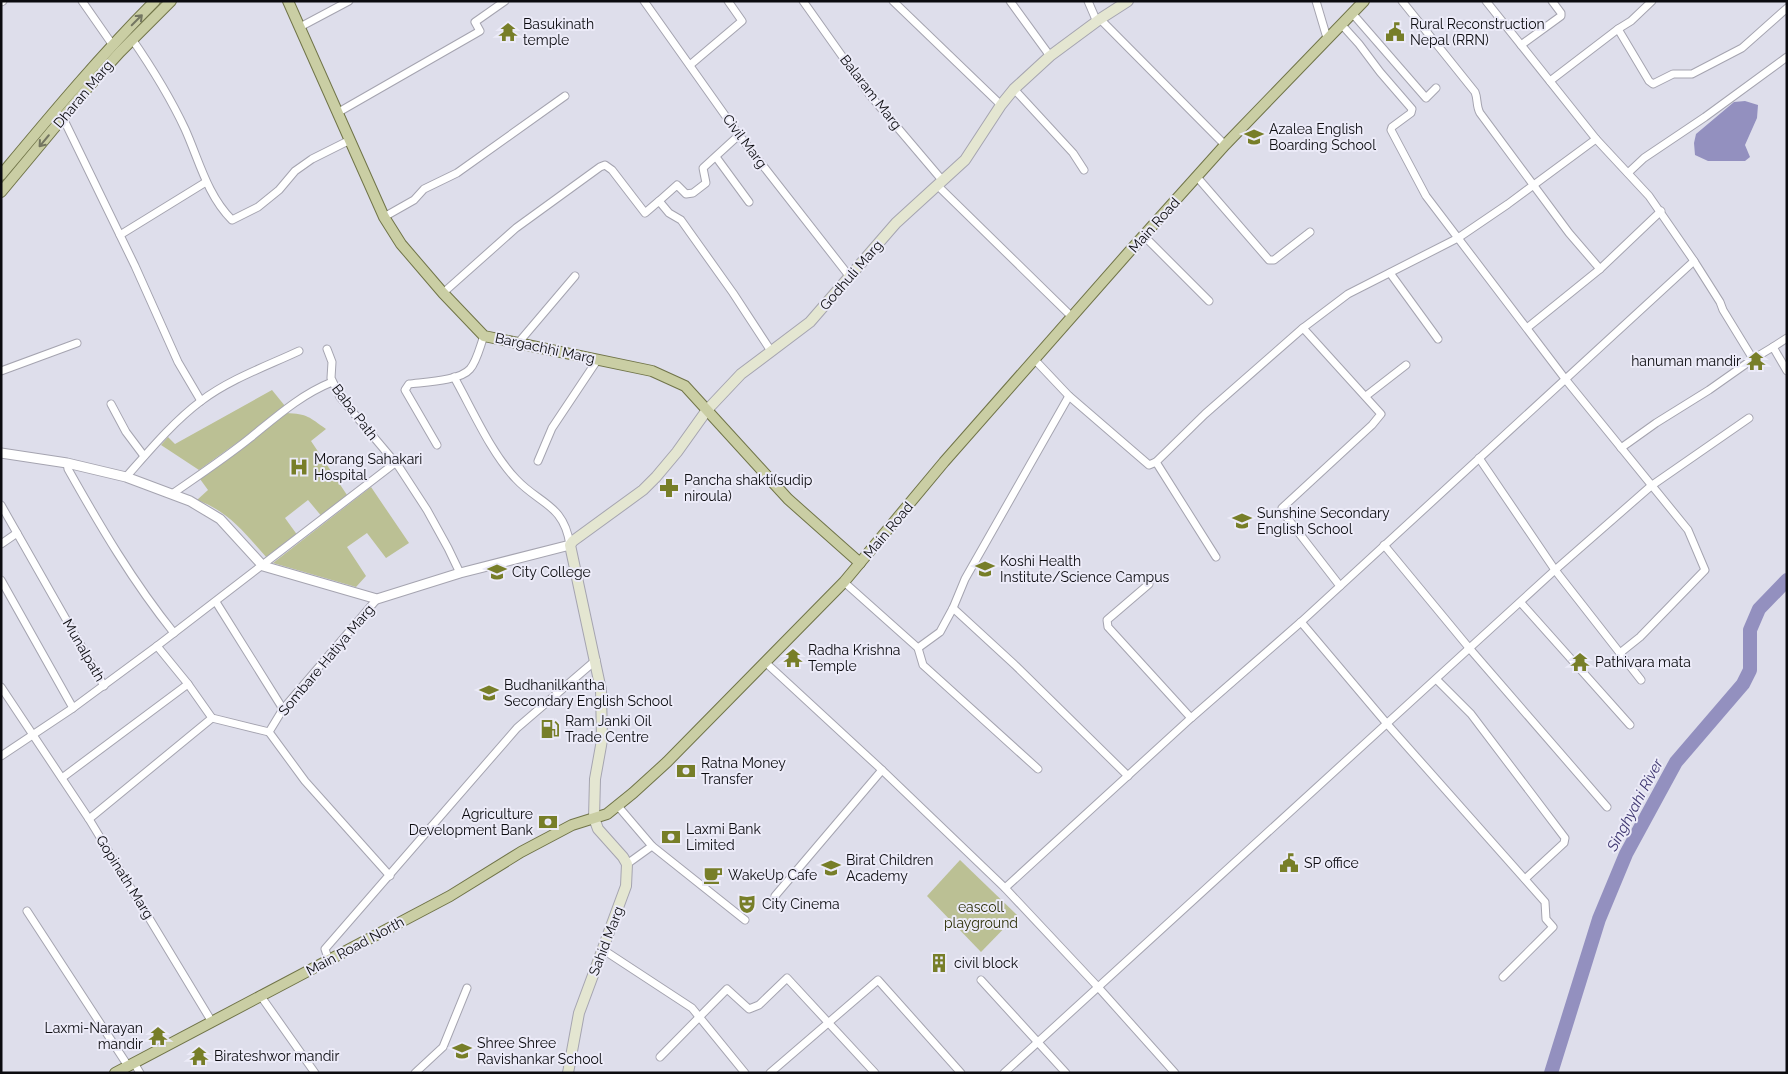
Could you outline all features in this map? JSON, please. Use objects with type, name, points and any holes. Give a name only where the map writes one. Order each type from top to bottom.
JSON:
[{"type":"main road","name":"Dharan Marg","points":[[1,176],[82,77],[112,44],[156,1]]},
{"type":"main road","name":"Dharan Marg","points":[[1,192],[90,85],[132,39],[171,1]]},
{"type":"main road","name":"Bargachhi Marg","points":[[288,1],[384,217],[401,244],[443,293],[484,336],[652,371],[684,386],[788,499],[860,563]]},
{"type":"main road","name":"Godhuli Marg","points":[[570,545],[642,490],[656,477],[677,452],[707,410],[741,374],[810,322],[896,223],[965,160],[1001,105],[1014,89],[1050,56],[1128,1]]},
{"type":"main road","name":"Main Road","points":[[1353,15],[1364,1]]},
{"type":"main road","name":"Main Road","points":[[765,662],[844,582],[944,462],[1198,179],[1342,26],[1370,1]]},
{"type":"main road","name":"Main Road","points":[[1198,179],[1225,145],[1327,38],[1342,26]]},
{"type":"main road","name":"Main Road","points":[[1036,360],[1072,317],[1146,238]]},
{"type":"main road","points":[[570,545],[601,690],[602,740],[595,779],[594,818],[598,829],[627,864]]},
{"type":"main road","name":"Main Road North","points":[[115,1073],[450,896],[521,852],[572,824],[607,814],[667,762],[765,662]]},
{"type":"main road","name":"Sahid Marg","points":[[568,1073],[579,1013],[626,886],[627,864]]},
{"type":"street","points":[[82,1],[112,44]]},
{"type":"street","points":[[300,28],[348,1]]},
{"type":"street","points":[[337,113],[480,31],[476,22],[506,1]]},
{"type":"street","name":"Civil Marg","points":[[644,1],[739,135],[850,277]]},
{"type":"street","points":[[690,65],[742,21],[728,1]]},
{"type":"street","name":"Balaram Marg","points":[[803,1],[869,94],[939,183],[1072,317]]},
{"type":"street","points":[[893,1],[1001,105]]},
{"type":"street","points":[[1010,1],[1050,56]]},
{"type":"street","points":[[1088,1],[1099,21],[1225,145]]},
{"type":"street","points":[[1316,1],[1327,38]]},
{"type":"street","points":[[1402,1],[1475,92],[1477,97],[1476,104],[1480,113],[1569,233],[1600,269]]},
{"type":"street","points":[[1486,1],[1596,139],[1660,211],[1675,236],[1694,261],[1753,359]]},
{"type":"street","points":[[1521,45],[1561,16],[1561,13],[1552,1]]},
{"type":"street","points":[[1550,81],[1631,21],[1652,1]]},
{"type":"street","points":[[1618,29],[1649,80],[1654,84],[1673,74],[1692,74],[1742,48],[1787,8]]},
{"type":"street","points":[[1353,15],[1426,98],[1436,88]]},
{"type":"street","points":[[1342,26],[1359,44],[1412,110],[1411,113],[1392,126],[1392,132],[1426,196],[1566,380],[1688,530],[1705,570],[1640,637],[1620,653]]},
{"type":"street","points":[[132,39],[170,98],[206,182],[224,211],[232,220],[258,207],[279,190],[295,171],[312,159],[350,140]]},
{"type":"street","points":[[1628,173],[1644,158],[1787,57]]},
{"type":"street","points":[[1014,89],[1073,154],[1084,170]]},
{"type":"street","points":[[384,217],[414,200],[424,189],[456,172],[565,96]]},
{"type":"street","points":[[63,118],[120,235],[178,362],[201,401]]},
{"type":"street","points":[[443,293],[516,228],[600,167],[605,166],[612,170],[645,213],[677,185],[686,194],[693,193],[706,183],[703,168],[739,135]]},
{"type":"street","points":[[1036,360],[1069,396],[1149,465],[1156,462],[1205,414],[1303,328],[1348,294],[1458,238],[1535,185],[1596,139]]},
{"type":"street","points":[[716,157],[749,202]]},
{"type":"street","points":[[1198,179],[1269,260],[1274,260],[1310,232]]},
{"type":"street","points":[[120,235],[206,182]]},
{"type":"street","points":[[659,201],[669,213],[681,220],[733,292],[771,351]]},
{"type":"street","points":[[1527,328],[1600,269],[1660,211]]},
{"type":"street","points":[[1146,238],[1209,301]]},
{"type":"street","points":[[1005,888],[1191,718],[1301,622],[1694,261]]},
{"type":"street","points":[[1390,273],[1438,339]]},
{"type":"street","points":[[519,342],[575,276]]},
{"type":"street","points":[[1303,328],[1381,414],[1372,425],[1282,508],[1285,515],[1340,586]]},
{"type":"street","points":[[437,445],[405,390],[409,384],[454,378],[466,373],[471,368],[484,336]]},
{"type":"street","points":[[1621,448],[1656,423],[1787,338]]},
{"type":"street","points":[[1,372],[77,343]]},
{"type":"street","points":[[1773,347],[1787,371]]},
{"type":"street","name":"Baba Path","points":[[327,349],[332,362],[332,382],[353,414],[395,463],[427,510],[460,573]]},
{"type":"street","points":[[126,477],[144,456],[201,401],[239,379],[300,350]]},
{"type":"street","points":[[538,462],[552,428],[598,359]]},
{"type":"street","points":[[1366,396],[1406,365]]},
{"type":"street","points":[[454,378],[495,450],[516,480],[551,506],[566,527],[570,545]]},
{"type":"street","points":[[172,494],[249,439],[281,411],[315,389],[332,382]]},
{"type":"street","points":[[918,648],[940,632],[953,608],[965,579],[1069,396]]},
{"type":"street","points":[[111,404],[126,432],[144,456]]},
{"type":"street","points":[[1004,1073],[1388,725],[1555,570],[1651,486],[1749,418]]},
{"type":"street","points":[[1,453],[67,463],[126,477],[172,494],[190,501],[220,519],[263,566],[377,599]]},
{"type":"street","points":[[1479,458],[1555,570],[1641,680]]},
{"type":"street","points":[[1156,462],[1216,557]]},
{"type":"street","points":[[67,463],[68,469],[106,536],[153,606],[174,633]]},
{"type":"street","name":"Munalpath","points":[[1,505],[104,686],[395,463]]},
{"type":"street","points":[[1,544],[17,533]]},
{"type":"street","name":"Sombare Hatiya Marg","points":[[268,732],[283,709],[377,599],[460,573],[570,545]]},
{"type":"street","points":[[1384,545],[1470,649],[1607,807]]},
{"type":"street","points":[[1,580],[73,708]]},
{"type":"street","points":[[844,582],[918,648],[923,665],[1038,769]]},
{"type":"street","points":[[1149,584],[1107,620],[1108,627],[1191,718]]},
{"type":"street","points":[[216,602],[283,709]]},
{"type":"street","points":[[1521,603],[1630,726]]},
{"type":"street","points":[[953,608],[1016,666],[1128,776]]},
{"type":"street","points":[[1301,622],[1388,725],[1545,902],[1546,918],[1553,927],[1503,977]]},
{"type":"street","points":[[157,646],[188,684],[212,718],[268,732],[305,781],[390,876]]},
{"type":"street","points":[[328,961],[325,949],[517,728],[596,660]]},
{"type":"street","points":[[765,662],[882,770],[1005,888],[1175,1073]]},
{"type":"street","points":[[1437,680],[1471,714],[1565,838],[1564,844],[1525,879]]},
{"type":"street","points":[[62,778],[188,684]]},
{"type":"street","points":[[1,756],[104,686]]},
{"type":"street","name":"Gopinath Marg","points":[[1,687],[89,819],[212,1022]]},
{"type":"street","points":[[89,819],[212,718]]},
{"type":"street","points":[[775,896],[882,770]]},
{"type":"street","points":[[618,805],[652,846],[745,920]]},
{"type":"street","points":[[627,864],[652,846]]},
{"type":"street","points":[[28,911],[131,1064],[140,1073]]},
{"type":"street","points":[[602,949],[684,1002],[700,1018],[745,1073]]},
{"type":"street","points":[[660,1057],[727,989],[749,1009],[759,1005],[787,978],[874,1073]]},
{"type":"street","points":[[770,1073],[878,980],[961,1073]]},
{"type":"street","points":[[981,980],[1066,1073]]},
{"type":"street","points":[[415,1073],[443,1047],[466,988]]},
{"type":"street","points":[[260,995],[315,1073]]},
{"type":"green space","points":[[272,390],[285,406],[199,470],[161,445],[168,437],[175,444]]},
{"type":"green space","points":[[286,413],[308,417],[326,429],[311,441],[349,498],[323,518],[308,500],[285,518],[298,536],[267,558],[227,517],[218,510],[197,500],[208,490],[200,479]]},
{"type":"green space","points":[[371,487],[409,543],[386,558],[367,533],[347,547],[366,576],[356,587],[273,563]]},
{"type":"green space","name":"eascoll playground","points":[[960,860],[1017,915],[981,952],[927,896]]},
{"type":"shaded area","points":[[1745,101],[1758,105],[1757,118],[1745,145],[1750,157],[1745,161],[1708,161],[1695,155],[1694,143],[1696,134],[1734,102]]},
{"type":"waterway","name":"Singhyahi River","points":[[1551,1073],[1599,919],[1626,854],[1676,762],[1743,684],[1750,670],[1750,630],[1759,609],[1787,580]]},
{"type":"place","name":"Basukinath temple","points":[[508,32]]},
{"type":"place","name":"Rural Reconstruction Nepal (RRN)","points":[[1395,32]]},
{"type":"place","name":"Azalea English Boarding School","points":[[1254,137]]},
{"type":"place","name":"hanuman mandir","points":[[1756,361]]},
{"type":"place","name":"Morang Sahakari Hospital","points":[[299,467]]},
{"type":"place","name":"Pancha shakti(sudip niroula)","points":[[669,488]]},
{"type":"place","name":"Sunshine Secondary English School","points":[[1242,521]]},
{"type":"place","name":"Koshi Health Institute/Science Campus","points":[[985,569]]},
{"type":"place","name":"City College","points":[[497,572]]},
{"type":"place","name":"Radha Krishna Temple","points":[[793,658]]},
{"type":"place","name":"Pathivara mata","points":[[1580,662]]},
{"type":"place","name":"Budhanilkantha Secondary English School","points":[[489,693]]},
{"type":"place","name":"Ram Janki Oil Trade Centre","points":[[550,729]]},
{"type":"place","name":"Ratna Money Transfer","points":[[686,771]]},
{"type":"place","name":"Agriculture Development Bank","points":[[548,822]]},
{"type":"place","name":"Laxmi Bank Limited","points":[[671,837]]},
{"type":"place","name":"SP office","points":[[1289,863]]},
{"type":"place","name":"Birat Children Academy","points":[[831,868]]},
{"type":"place","name":"WakeUp Cafe","points":[[713,875]]},
{"type":"place","name":"City Cinema","points":[[747,904]]},
{"type":"place","name":"civil block","points":[[939,963]]},
{"type":"place","name":"Laxmi-Narayan mandir","points":[[158,1036]]},
{"type":"place","name":"Shree Shree Ravishankar School","points":[[462,1051]]},
{"type":"place","name":"Birateshwor mandir","points":[[199,1056]]}]
